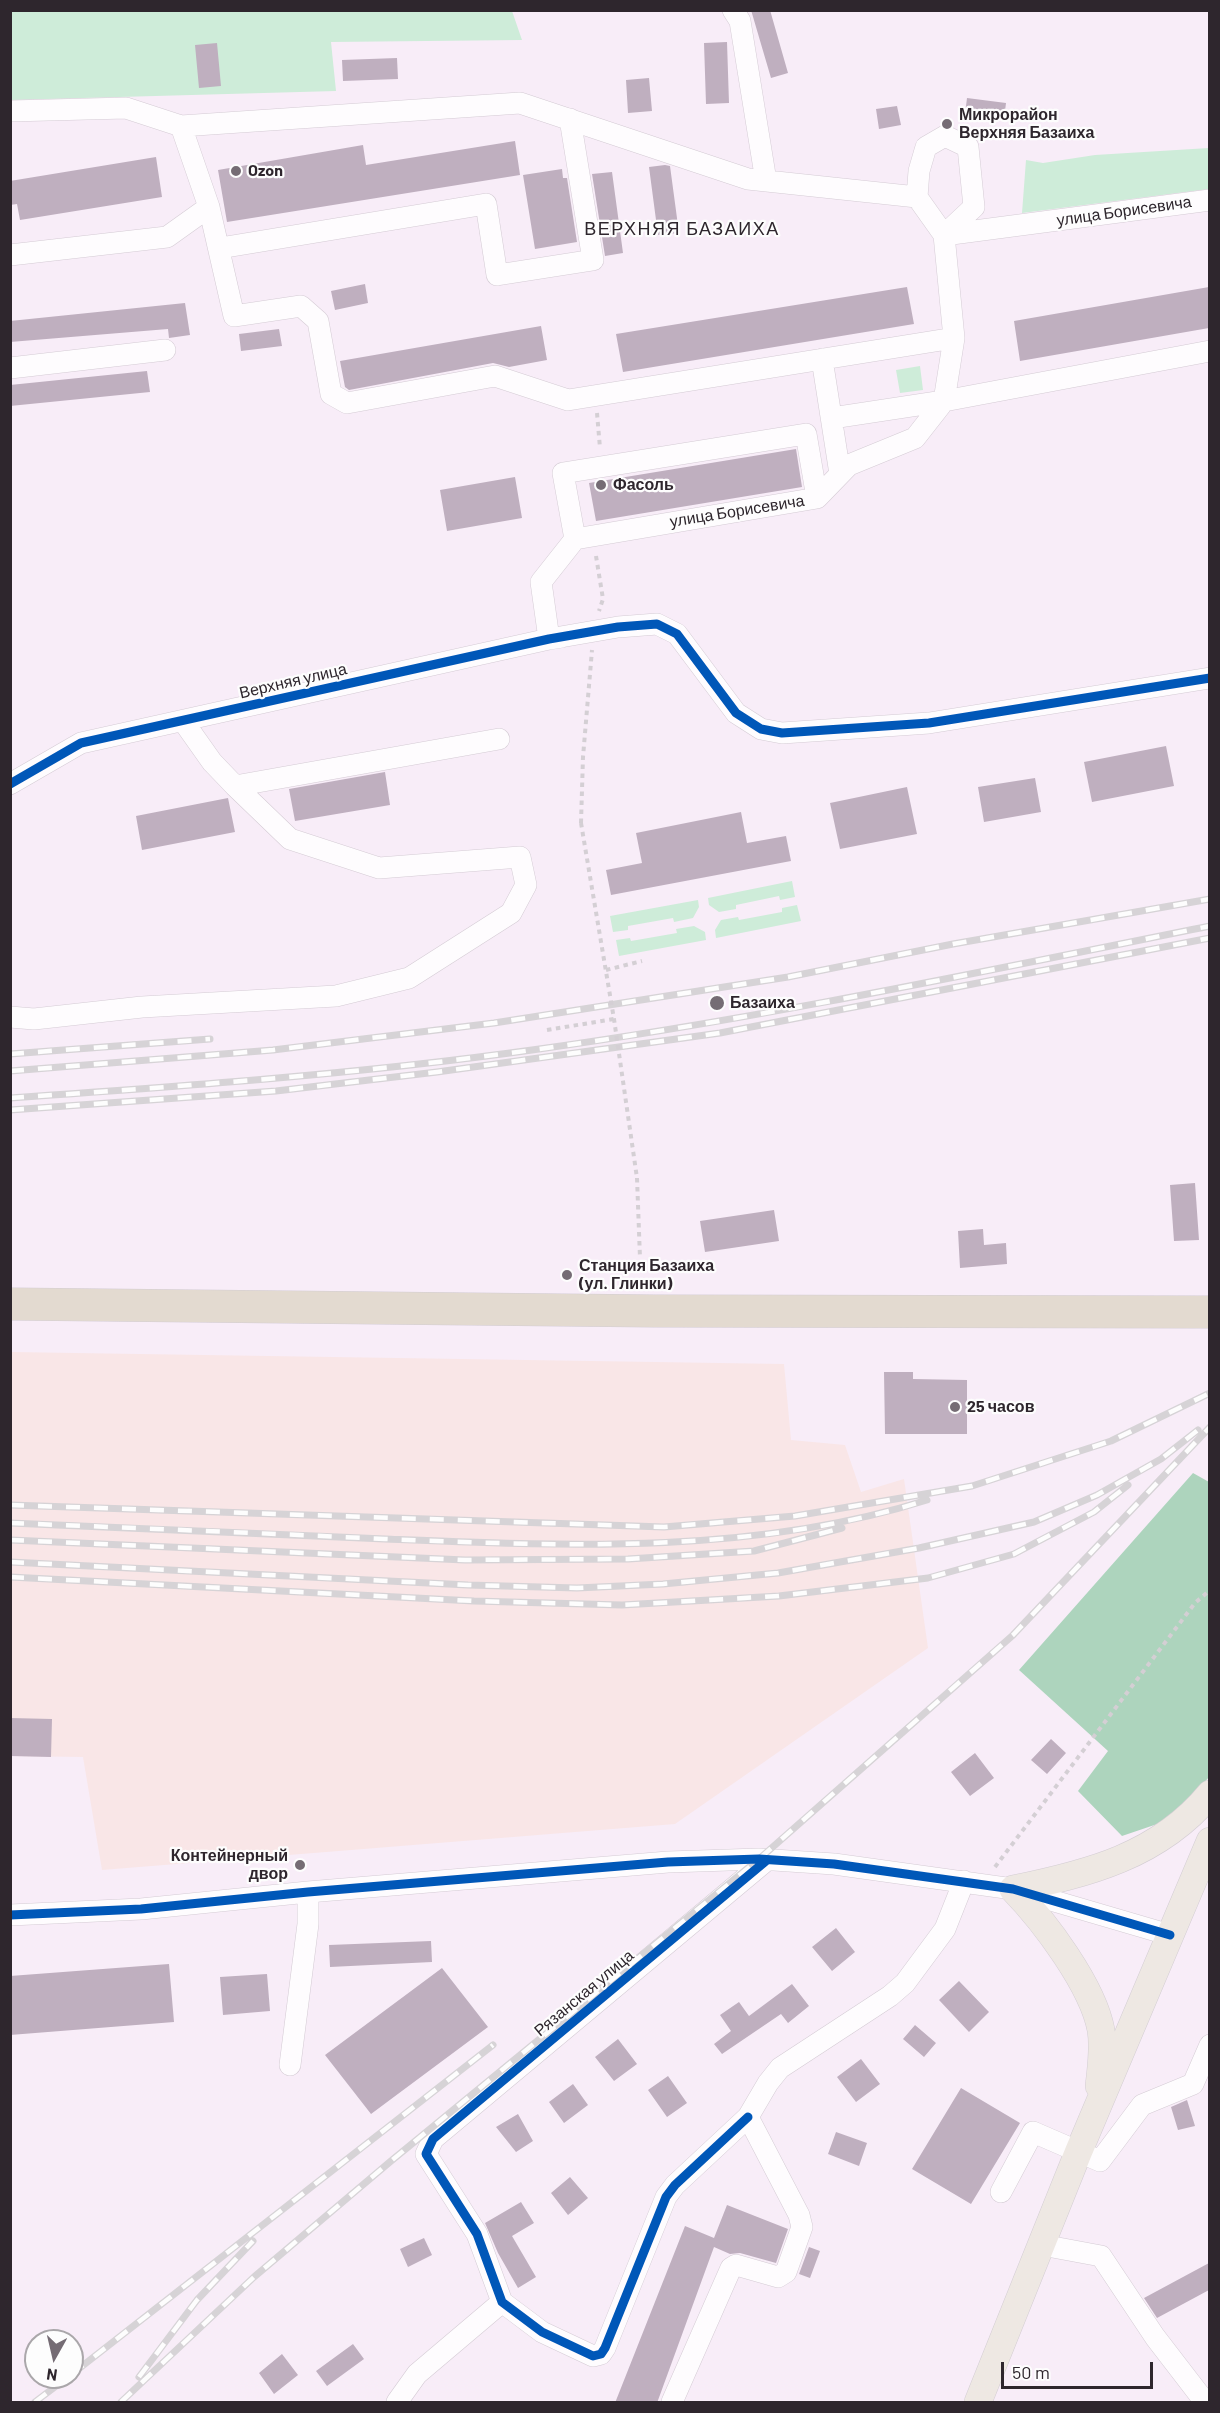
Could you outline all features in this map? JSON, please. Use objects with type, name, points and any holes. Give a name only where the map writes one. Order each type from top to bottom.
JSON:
[{"type":"highway","points":[[10,1305],[655,1311],[1209,1312]]},
{"type":"main road","points":[[1013,1889],[1097,1869],[1123,1858],[1166,1834],[1200,1806],[1209,1794]]},
{"type":"main road","points":[[978,2403],[1078,2153],[1209,1844]]},
{"type":"main road","points":[[1013,1889],[1053,1936],[1087,1993],[1101,2029],[1103,2059],[1094,2115]]},
{"type":"street","points":[[733,10],[740,21],[766,181]]},
{"type":"street","points":[[10,111],[126,108],[181,126],[520,103],[748,179],[917,197]]},
{"type":"street","points":[[220,248],[486,204],[497,275],[593,260],[570,118]]},
{"type":"street","points":[[181,126],[209,207],[234,316],[301,306],[318,321],[331,394],[347,403],[495,376],[568,400],[954,338]]},
{"type":"street","points":[[945,136],[968,147],[974,207],[944,235],[917,197],[919,171],[926,147],[945,136]]},
{"type":"street","name":"улица Борисевича","points":[[575,538],[817,498],[849,465],[915,438],[944,401],[954,338],[944,235],[1209,200]]},
{"type":"street","points":[[10,255],[166,237],[209,207]]},
{"type":"street","points":[[10,368],[165,350]]},
{"type":"street","points":[[832,418],[944,401],[1209,351]]},
{"type":"street","points":[[822,359],[840,474]]},
{"type":"street","points":[[817,498],[806,434],[563,473],[575,538],[541,582],[549,639],[618,627],[657,624],[677,633],[736,713],[761,729],[782,733],[929,723],[1209,678]]},
{"type":"street","name":"Верхняя улица","points":[[10,784],[81,743],[549,639]]},
{"type":"street","points":[[10,1017],[34,1019],[142,1007],[336,996],[409,978],[511,913],[526,885],[520,857],[379,867],[290,839],[212,762],[183,721]]},
{"type":"street","points":[[235,786],[499,739]]},
{"type":"street","points":[[10,1914],[141,1909],[309,1892],[668,1862],[767,1860],[834,1864],[1013,1889],[1170,1935]]},
{"type":"street","name":"Рязанская улица","points":[[502,2302],[477,2234],[426,2154],[433,2139],[767,1860]]},
{"type":"street","points":[[397,2403],[417,2374],[502,2302],[542,2332],[593,2356],[601,2354],[666,2197],[675,2185],[748,2117],[768,2083],[780,2068],[890,1996],[905,1983],[945,1929],[964,1881]]},
{"type":"street","points":[[290,2065],[308,1924],[309,1892]]},
{"type":"street","points":[[1001,2192],[1033,2132],[1100,2161],[1142,2105],[1193,2084],[1209,2045]]},
{"type":"street","points":[[672,2403],[731,2268],[736,2265],[778,2277],[786,2272],[802,2227],[799,2215],[748,2117]]},
{"type":"street","points":[[1042,2245],[1101,2256],[1155,2337],[1205,2403]]},
{"type":"path","points":[[597,406],[600,456]]},
{"type":"path","points":[[596,555],[603,599],[592,633],[581,823],[614,1019],[637,1178],[640,1258]]},
{"type":"path","points":[[606,970],[642,961]]},
{"type":"path","points":[[547,1029],[614,1019]]},
{"type":"path","points":[[994,1869],[1195,1603],[1209,1590]]},
{"type":"shaded area","points":[[11,1352],[784,1364],[791,1440],[845,1445],[861,1492],[904,1479],[928,1648],[675,1824],[102,1870],[83,1757],[11,1756]]},
{"type":"green space","points":[[10,11],[512,11],[522,40],[331,42],[336,91],[11,100]]},
{"type":"green space","points":[[1209,148],[1209,189],[1022,213],[1026,160],[1043,163],[1095,155]]},
{"type":"green space","points":[[920,366],[923,390],[900,393],[896,370]]},
{"type":"green space","points":[[792,881],[795,897],[780,900],[779,896],[736,905],[736,909],[719,912],[709,905],[708,898]]},
{"type":"green space","points":[[698,900],[699,907],[693,918],[674,922],[673,918],[628,926],[628,930],[613,932],[610,916]]},
{"type":"green space","points":[[797,905],[801,921],[716,938],[715,930],[721,920],[738,917],[739,920],[782,912],[782,908]]},
{"type":"green space","points":[[694,926],[705,932],[706,940],[619,956],[616,940],[630,938],[631,941],[677,933],[676,929]]},
{"type":"green space","points":[[1193,1473],[1209,1482],[1209,1777],[1172,1819],[1122,1836],[1078,1791],[1108,1751],[1019,1670]]},
{"type":"building","points":[[751,10],[770,10],[788,73],[771,78]]},
{"type":"building","points":[[727,42],[729,103],[706,104],[704,43]]},
{"type":"building","points":[[217,43],[221,86],[199,88],[195,45]]},
{"type":"building","points":[[397,58],[398,79],[343,81],[342,60]]},
{"type":"building","points":[[649,78],[652,111],[628,113],[626,80]]},
{"type":"building","points":[[967,98],[1006,103],[1004,119],[965,114]]},
{"type":"building","points":[[897,106],[901,125],[879,129],[876,109]]},
{"type":"building","points":[[515,141],[520,175],[227,222],[218,170],[363,145],[366,165]]},
{"type":"building","points":[[156,157],[162,197],[20,220],[17,204],[10,205],[10,181]]},
{"type":"building","points":[[670,166],[679,233],[658,235],[649,167]]},
{"type":"building","points":[[562,169],[563,178],[567,178],[577,242],[535,249],[523,175]]},
{"type":"building","points":[[612,172],[623,253],[605,256],[592,174]]},
{"type":"building","points":[[365,284],[368,303],[335,310],[331,291]]},
{"type":"building","points":[[907,287],[914,324],[623,372],[616,334]]},
{"type":"building","points":[[1209,287],[1209,328],[1020,361],[1014,321]]},
{"type":"building","points":[[185,303],[190,335],[169,338],[168,329],[10,342],[10,321]]},
{"type":"building","points":[[541,326],[547,360],[509,367],[493,363],[349,390],[345,387],[340,361]]},
{"type":"building","points":[[279,329],[282,346],[241,351],[239,334]]},
{"type":"building","points":[[147,371],[150,392],[10,406],[10,385]]},
{"type":"building","points":[[796,449],[802,487],[596,521],[589,483]]},
{"type":"building","points":[[515,477],[522,518],[447,531],[440,490]]},
{"type":"building","points":[[1166,746],[1174,786],[1092,802],[1084,762]]},
{"type":"building","points":[[385,772],[390,805],[295,821],[289,789]]},
{"type":"building","points":[[1035,778],[1041,812],[984,822],[978,787]]},
{"type":"building","points":[[907,787],[917,834],[840,849],[830,803]]},
{"type":"building","points":[[228,798],[235,832],[142,850],[136,816]]},
{"type":"building","points":[[741,812],[747,843],[786,836],[791,861],[611,895],[606,870],[642,863],[636,833]]},
{"type":"building","points":[[1195,1183],[1199,1240],[1174,1241],[1170,1185]]},
{"type":"building","points":[[774,1210],[779,1241],[705,1252],[700,1221]]},
{"type":"building","points":[[983,1229],[984,1245],[1006,1243],[1007,1264],[960,1268],[958,1231]]},
{"type":"building","points":[[884,1372],[913,1372],[913,1379],[967,1380],[967,1434],[885,1434]]},
{"type":"building","points":[[10,1718],[52,1719],[51,1757],[10,1756]]},
{"type":"building","points":[[1051,1739],[1066,1753],[1047,1774],[1031,1760]]},
{"type":"building","points":[[975,1753],[994,1778],[970,1796],[951,1772]]},
{"type":"building","points":[[836,1928],[855,1952],[832,1971],[812,1947]]},
{"type":"building","points":[[431,1941],[432,1962],[330,1967],[329,1945]]},
{"type":"building","points":[[169,1964],[174,2022],[10,2035],[10,1976]]},
{"type":"building","points":[[442,1968],[488,2027],[371,2114],[325,2055]]},
{"type":"building","points":[[267,1974],[270,2011],[223,2015],[220,1977]]},
{"type":"building","points":[[959,1981],[989,2012],[969,2032],[939,2000]]},
{"type":"building","points":[[792,1984],[809,2006],[788,2023],[781,2014],[722,2054],[714,2044],[731,2031],[720,2015],[739,2002],[749,2016]]},
{"type":"building","points":[[915,2025],[936,2043],[924,2057],[903,2039]]},
{"type":"building","points":[[618,2039],[637,2064],[614,2081],[595,2057]]},
{"type":"building","points":[[861,2059],[880,2084],[856,2102],[837,2077]]},
{"type":"building","points":[[668,2076],[687,2103],[667,2117],[648,2090]]},
{"type":"building","points":[[573,2084],[588,2105],[564,2123],[549,2102]]},
{"type":"building","points":[[961,2088],[1020,2123],[971,2204],[912,2169]]},
{"type":"building","points":[[1187,2100],[1195,2126],[1178,2130],[1171,2107]]},
{"type":"building","points":[[518,2114],[533,2141],[516,2152],[496,2127]]},
{"type":"building","points":[[836,2132],[867,2143],[859,2166],[828,2154]]},
{"type":"building","points":[[570,2177],[588,2198],[568,2215],[551,2193]]},
{"type":"building","points":[[521,2202],[534,2223],[512,2236],[536,2277],[518,2288],[498,2253],[485,2223]]},
{"type":"building","points":[[727,2205],[788,2229],[776,2263],[740,2253],[730,2254],[714,2247],[657,2403],[615,2403],[685,2226],[714,2238]]},
{"type":"building","points":[[424,2238],[432,2255],[408,2267],[400,2249]]},
{"type":"building","points":[[809,2247],[820,2251],[810,2278],[799,2274]]},
{"type":"building","points":[[1209,2263],[1209,2290],[1157,2318],[1144,2298]]},
{"type":"building","points":[[353,2344],[364,2359],[327,2386],[316,2371]]},
{"type":"building","points":[[282,2354],[298,2375],[274,2394],[259,2373]]},
{"type":"railway","points":[[10,1071],[273,1050],[494,1023],[788,977],[953,944],[1210,899]]},
{"type":"railway","points":[[10,1098],[337,1073],[617,1038],[787,1009],[1210,926]]},
{"type":"railway","points":[[10,1110],[276,1091],[437,1072],[720,1033],[1210,938]]},
{"type":"railway","points":[[10,1054],[210,1039]]},
{"type":"railway","points":[[10,1505],[664,1527],[795,1516],[972,1486],[1111,1441],[1210,1393]]},
{"type":"railway","points":[[121,2402],[254,2277],[391,2161],[759,1859],[1013,1635],[1210,1427]]},
{"type":"railway","points":[[10,1562],[468,1585],[577,1588],[663,1584],[778,1573],[919,1548],[1034,1522],[1097,1495],[1161,1459],[1198,1430]]},
{"type":"railway","points":[[10,1577],[474,1601],[622,1605],[779,1596],[928,1578],[1014,1554],[1094,1512],[1128,1485]]},
{"type":"railway","points":[[10,1523],[453,1542],[658,1543],[794,1530],[861,1518],[927,1500]]},
{"type":"railway","points":[[10,1540],[465,1560],[628,1559],[754,1551],[842,1528]]},
{"type":"railway","points":[[84,2365],[493,2045]]},
{"type":"railway","points":[[139,2377],[197,2300],[253,2241]]},
{"type":"railway","points":[[35,2402],[52,2389]]},
{"type":"cycle path","points":[[10,784],[81,743],[549,639],[618,627],[657,624],[677,634],[736,713],[761,729],[782,733],[929,723],[1210,678]]},
{"type":"cycle path","points":[[10,1915],[141,1909],[308,1892],[668,1862],[759,1859],[834,1864],[1013,1889],[1170,1935]]},
{"type":"cycle path","points":[[748,2117],[675,2185],[666,2197],[605,2348],[601,2354],[593,2356],[542,2332],[502,2302],[477,2234],[426,2154],[433,2139],[767,1860]]},
{"type":"place","name":"Микрорайон Верхняя Базаиха","points":[[947,124]]},
{"type":"place","name":"Ozon","points":[[236,171]]},
{"type":"place","name":"Фасоль","points":[[601,485]]},
{"type":"place","name":"Базаиха","points":[[717,1003]]},
{"type":"place","name":"Станция Базаиха (ул. Глинки)","points":[[567,1275]]},
{"type":"place","name":"25 часов","points":[[955,1407]]},
{"type":"place","name":"Контейнерный двор","points":[[300,1865]]},
{"type":"district","name":"ВЕРХНЯЯ БАЗАИХА","points":[[682,229]]}]
